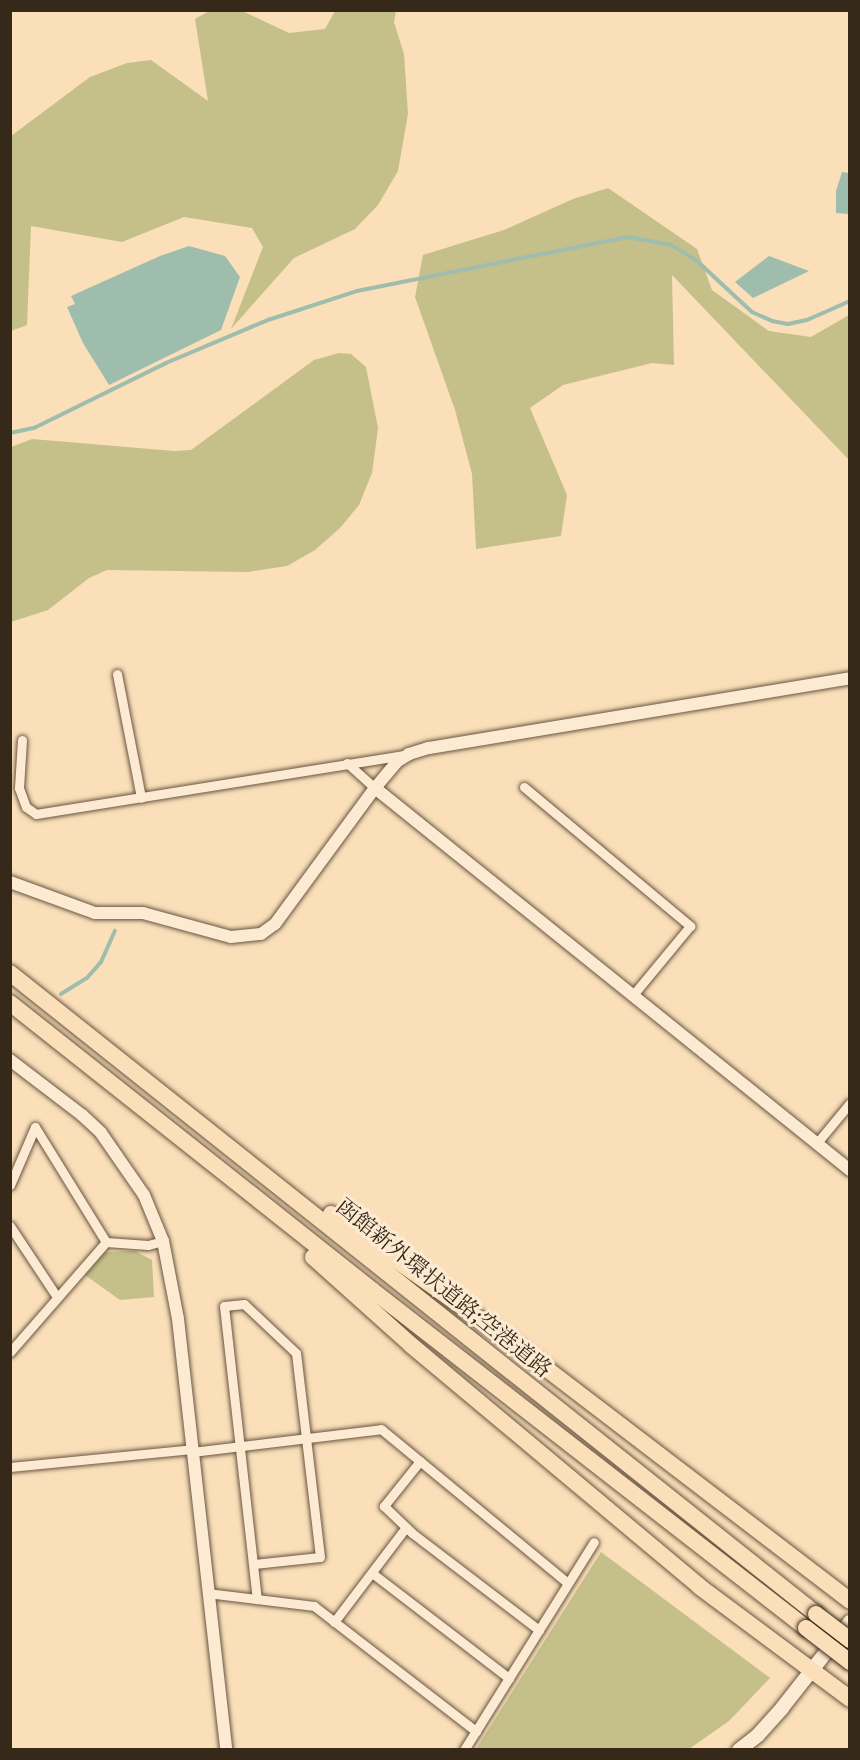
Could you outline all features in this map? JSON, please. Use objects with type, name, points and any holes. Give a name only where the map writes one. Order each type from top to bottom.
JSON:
[{"type":"highway","name":"函館新外環状道路;空港道路","points":[[10,973],[849,1640]]},
{"type":"highway","name":"函館新外環状道路;空港道路","points":[[10,1003],[849,1662]]},
{"type":"highway","points":[[111,1083],[330,1271],[447,1376],[700,1587],[849,1699]]},
{"type":"highway","points":[[186,1112],[509,1340],[849,1601]]},
{"type":"main road","points":[[739,1749],[759,1735],[813,1671],[849,1622]]},
{"type":"street","points":[[117,674],[141,798]]},
{"type":"street","points":[[22,740],[19,788],[26,807],[36,814],[409,754],[429,748],[849,678]]},
{"type":"street","points":[[10,882],[95,913],[143,913],[231,937],[261,934],[275,924],[375,788],[398,761],[409,754]]},
{"type":"street","points":[[347,764],[849,1170]]},
{"type":"street","points":[[524,787],[690,926],[632,996]]},
{"type":"street","points":[[10,1060],[82,1115],[101,1133],[144,1195],[163,1241],[175,1295],[226,1749]]},
{"type":"street","points":[[816,1144],[849,1103]]},
{"type":"street","points":[[10,1185],[35,1127],[106,1242]]},
{"type":"street","points":[[10,1226],[57,1297]]},
{"type":"street","points":[[106,1242],[148,1245],[163,1241]]},
{"type":"street","points":[[10,1352],[106,1242]]},
{"type":"street","points":[[254,1564],[320,1557],[296,1353],[244,1304],[224,1306],[257,1599]]},
{"type":"street","points":[[10,1467],[240,1446],[381,1429],[568,1582]]},
{"type":"street","points":[[420,1461],[384,1506],[406,1527],[539,1630]]},
{"type":"street","points":[[334,1622],[406,1527]]},
{"type":"street","points":[[464,1749],[594,1542]]},
{"type":"street","points":[[372,1572],[509,1678]]},
{"type":"street","points":[[207,1593],[314,1606],[476,1731]]},
{"type":"shaded area","points":[[209,11],[242,11],[289,33],[325,29],[335,11],[396,11],[394,22],[404,54],[408,114],[398,171],[378,205],[355,229],[294,258],[231,329],[263,247],[252,228],[184,217],[122,242],[31,226],[27,325],[11,331],[11,136],[90,77],[127,63],[151,60],[208,101],[195,19]]},
{"type":"shaded area","points":[[842,172],[849,173],[849,214],[836,213],[836,191]]},
{"type":"shaded area","points":[[608,188],[697,249],[712,290],[769,331],[811,337],[849,315],[849,460],[672,275],[674,365],[652,363],[563,385],[530,408],[567,495],[561,536],[476,549],[472,474],[455,410],[415,297],[423,255],[504,230],[573,199]]},
{"type":"shaded area","points":[[189,246],[225,256],[240,277],[221,330],[109,385],[83,343],[67,307],[75,304],[71,296],[160,256]]},
{"type":"shaded area","points":[[769,256],[809,271],[753,298],[735,282]]},
{"type":"shaded area","points":[[339,353],[351,354],[366,367],[378,428],[372,473],[359,505],[340,528],[315,550],[287,566],[248,572],[107,570],[89,578],[48,610],[11,622],[11,447],[32,439],[174,451],[191,450],[314,360]]},
{"type":"shaded area","points":[[135,1251],[152,1260],[154,1297],[120,1300],[85,1275],[105,1252]]},
{"type":"shaded area","points":[[601,1552],[770,1678],[729,1721],[689,1749],[476,1749]]},
{"type":"waterway","points":[[10,433],[34,428],[166,363],[268,320],[357,291],[628,237],[671,245],[696,260],[752,312],[772,321],[788,324],[807,320],[850,301]]},
{"type":"waterway","points":[[61,994],[87,978],[101,962],[115,931]]}]
